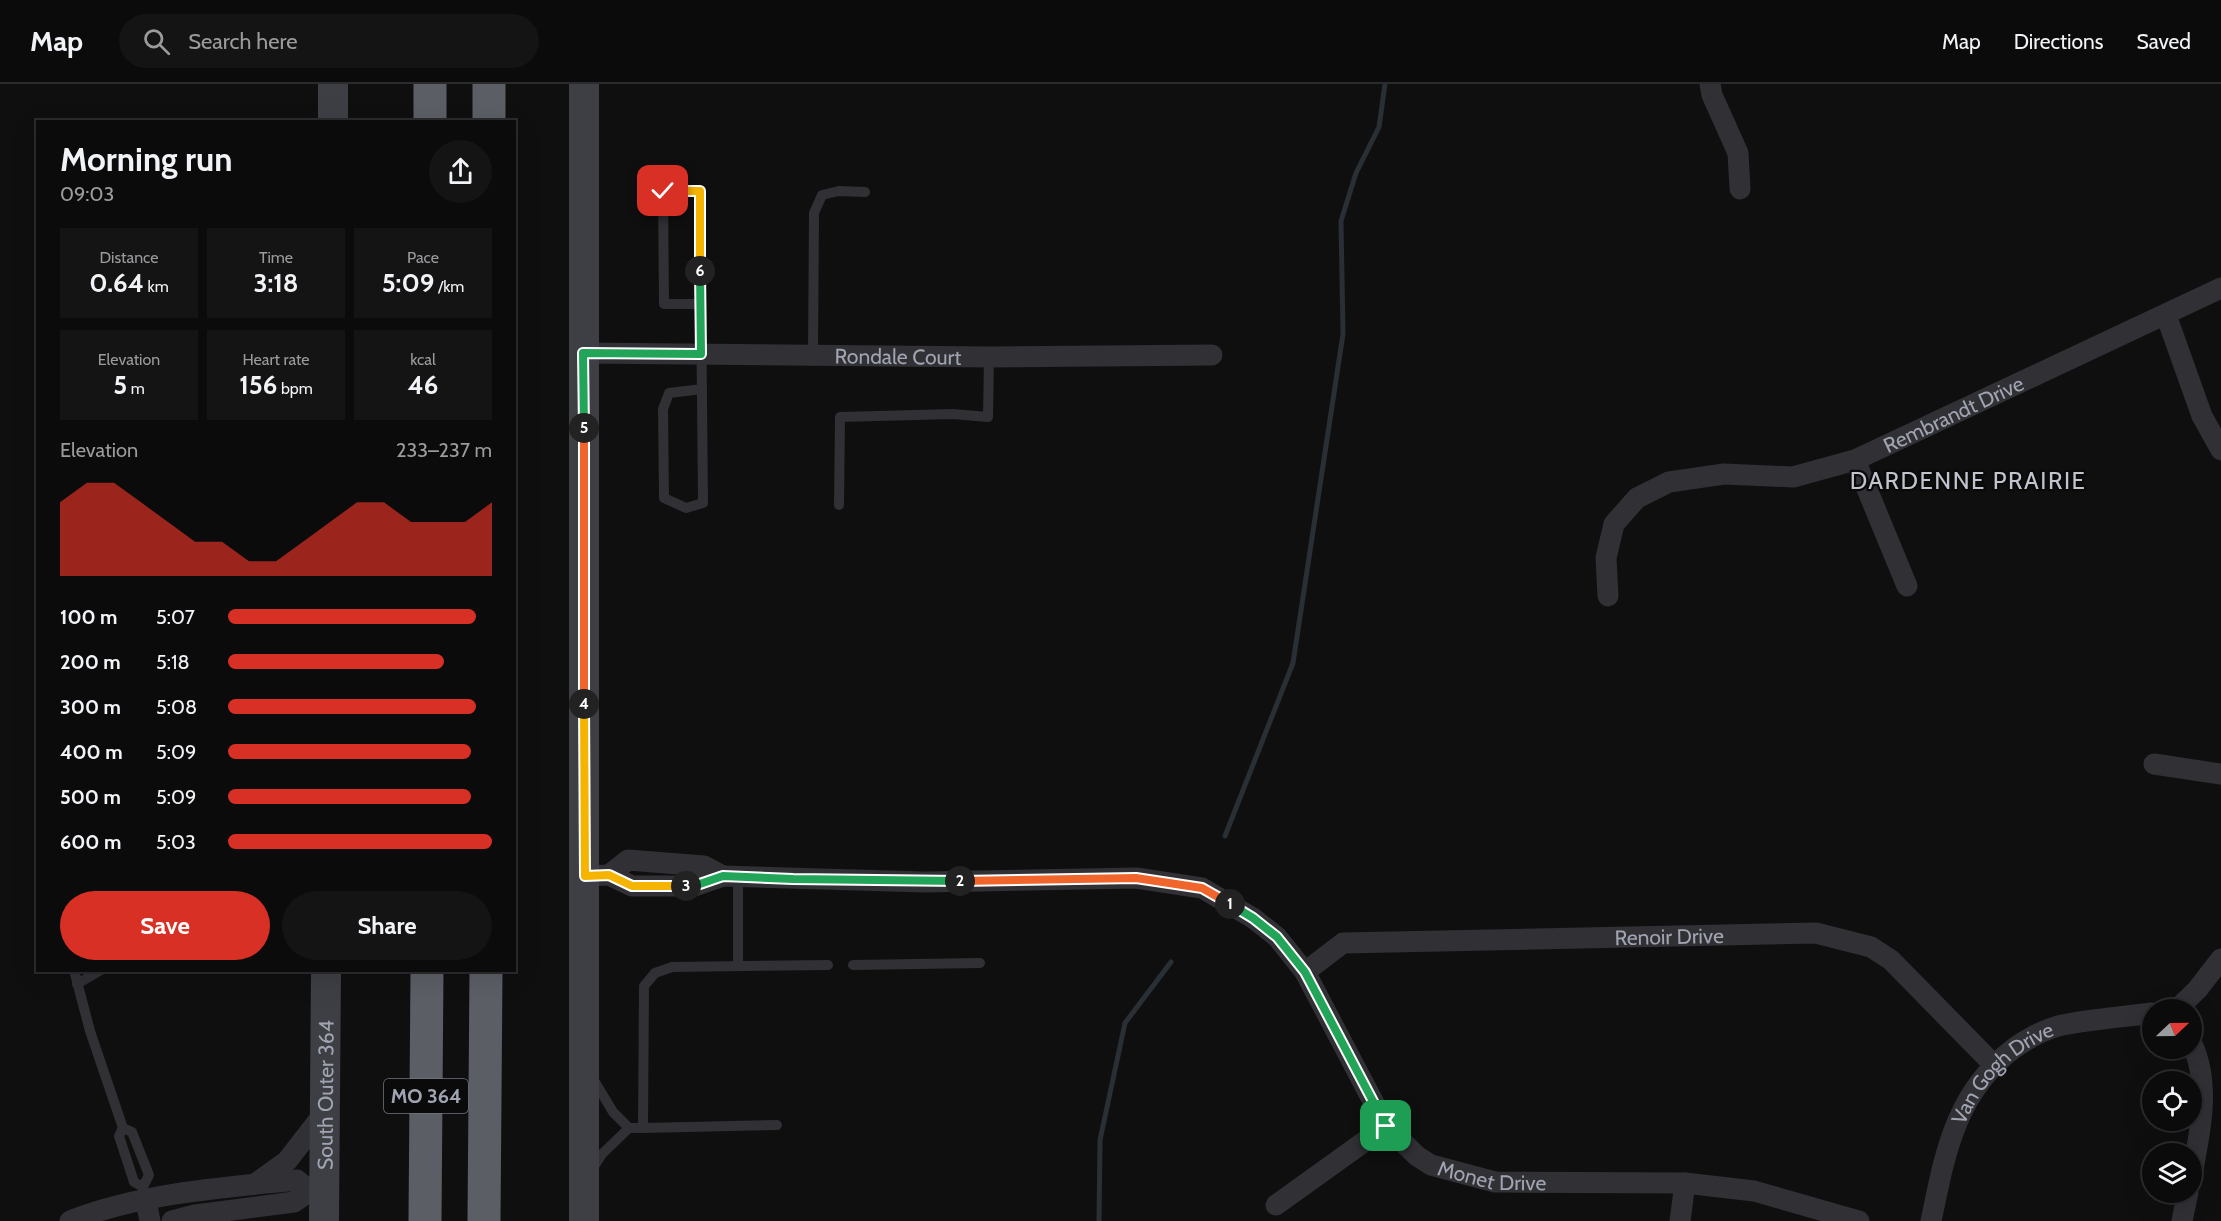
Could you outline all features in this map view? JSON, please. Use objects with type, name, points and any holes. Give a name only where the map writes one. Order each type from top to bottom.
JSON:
[{"type":"highway","points":[[430,84],[430,120]]},
{"type":"highway","points":[[489,84],[489,120]]},
{"type":"highway","name":"MO 364","points":[[425,1221],[427,972]]},
{"type":"highway","name":"MO 364","points":[[484,1221],[486,972]]},
{"type":"main road","points":[[333,84],[333,120]]},
{"type":"main road","points":[[584,1221],[584,1063],[597,876],[583,353],[585,84]]},
{"type":"main road","name":"South Outer 364","points":[[319,1202],[325,1112],[326,972]]},
{"type":"street","points":[[1710,84],[1738,153],[1740,189]]},
{"type":"street","name":"Rembrandt Drive","points":[[1608,596],[1606,558],[1614,524],[1637,498],[1669,482],[1724,474],[1793,477],[1856,460],[2221,288]]},
{"type":"street","points":[[2166,315],[2202,416],[2221,450]]},
{"type":"street","name":"Rondale Court","points":[[583,353],[989,357],[1212,355]]},
{"type":"street","points":[[1856,460],[1906,586]]},
{"type":"street","points":[[2154,764],[2221,774]]},
{"type":"street","name":"Monet Drive","points":[[597,876],[628,860],[704,866],[730,876],[925,882],[1136,878],[1202,888],[1253,918],[1277,937],[1305,972],[1386,1126],[1417,1156],[1431,1165],[1495,1182],[1685,1183],[1754,1191],[1859,1221]]},
{"type":"street","name":"Renoir Drive","points":[[1305,972],[1343,943],[1816,933],[1871,947],[1892,960],[1993,1064]]},
{"type":"street","points":[[2188,999],[2198,990],[2221,959]]},
{"type":"street","name":"Van Gogh Drive","points":[[1931,1221],[1944,1156],[1963,1107],[1993,1064],[2025,1040],[2060,1026],[2142,1014]]},
{"type":"street","points":[[2197,1059],[2201,1070],[2202,1088],[2201,1127],[2198,1143]]},
{"type":"street","points":[[254,1184],[287,1161],[325,1112]]},
{"type":"street","points":[[1276,1205],[1386,1126]]},
{"type":"street","points":[[70,1221],[100,1210],[146,1203],[194,1191],[297,1180],[319,1202]]},
{"type":"street","points":[[1680,1221],[1685,1183]]},
{"type":"street","points":[[172,1221],[195,1215],[294,1202],[319,1202]]},
{"type":"street","points":[[2182,1221],[2186,1203]]},
{"type":"street","points":[[260,1207],[280,1221]]},
{"type":"lane","points":[[700,304],[664,304],[663,191],[700,191],[700,304],[702,389],[703,503],[686,508],[664,498],[663,409],[669,393],[702,389]]},
{"type":"lane","points":[[813,355],[814,213],[822,195],[839,191],[865,192]]},
{"type":"lane","points":[[839,505],[840,417],[953,414],[988,417],[989,357]]},
{"type":"lane","points":[[730,876],[738,966]]},
{"type":"lane","points":[[853,965],[980,963]]},
{"type":"lane","points":[[643,1128],[644,986],[655,973],[672,967],[828,965]]},
{"type":"lane","points":[[74,972],[90,1031],[123,1128],[119,1136],[134,1182],[146,1203]]},
{"type":"lane","points":[[77,984],[98,972]]},
{"type":"lane","points":[[584,1063],[613,1112],[629,1128]]},
{"type":"lane","points":[[584,1181],[602,1154],[629,1128],[777,1125]]},
{"type":"lane","points":[[123,1128],[132,1132],[149,1175],[146,1203]]},
{"type":"waterway","points":[[1225,836],[1293,663],[1343,334],[1341,221],[1356,173],[1379,127],[1385,84]]},
{"type":"waterway","points":[[1099,1221],[1100,1140],[1125,1023],[1171,962]]},
{"type":"district","name":"DARDENNE PRAIRIE","points":[[1968,480]]},
{"type":"route","points":[[663,191],[700,191],[701,354],[583,353],[585,876],[609,875],[632,886],[694,886],[723,876],[925,882],[1136,878],[1202,888],[1268,929],[1305,972],[1386,1126]]}]
